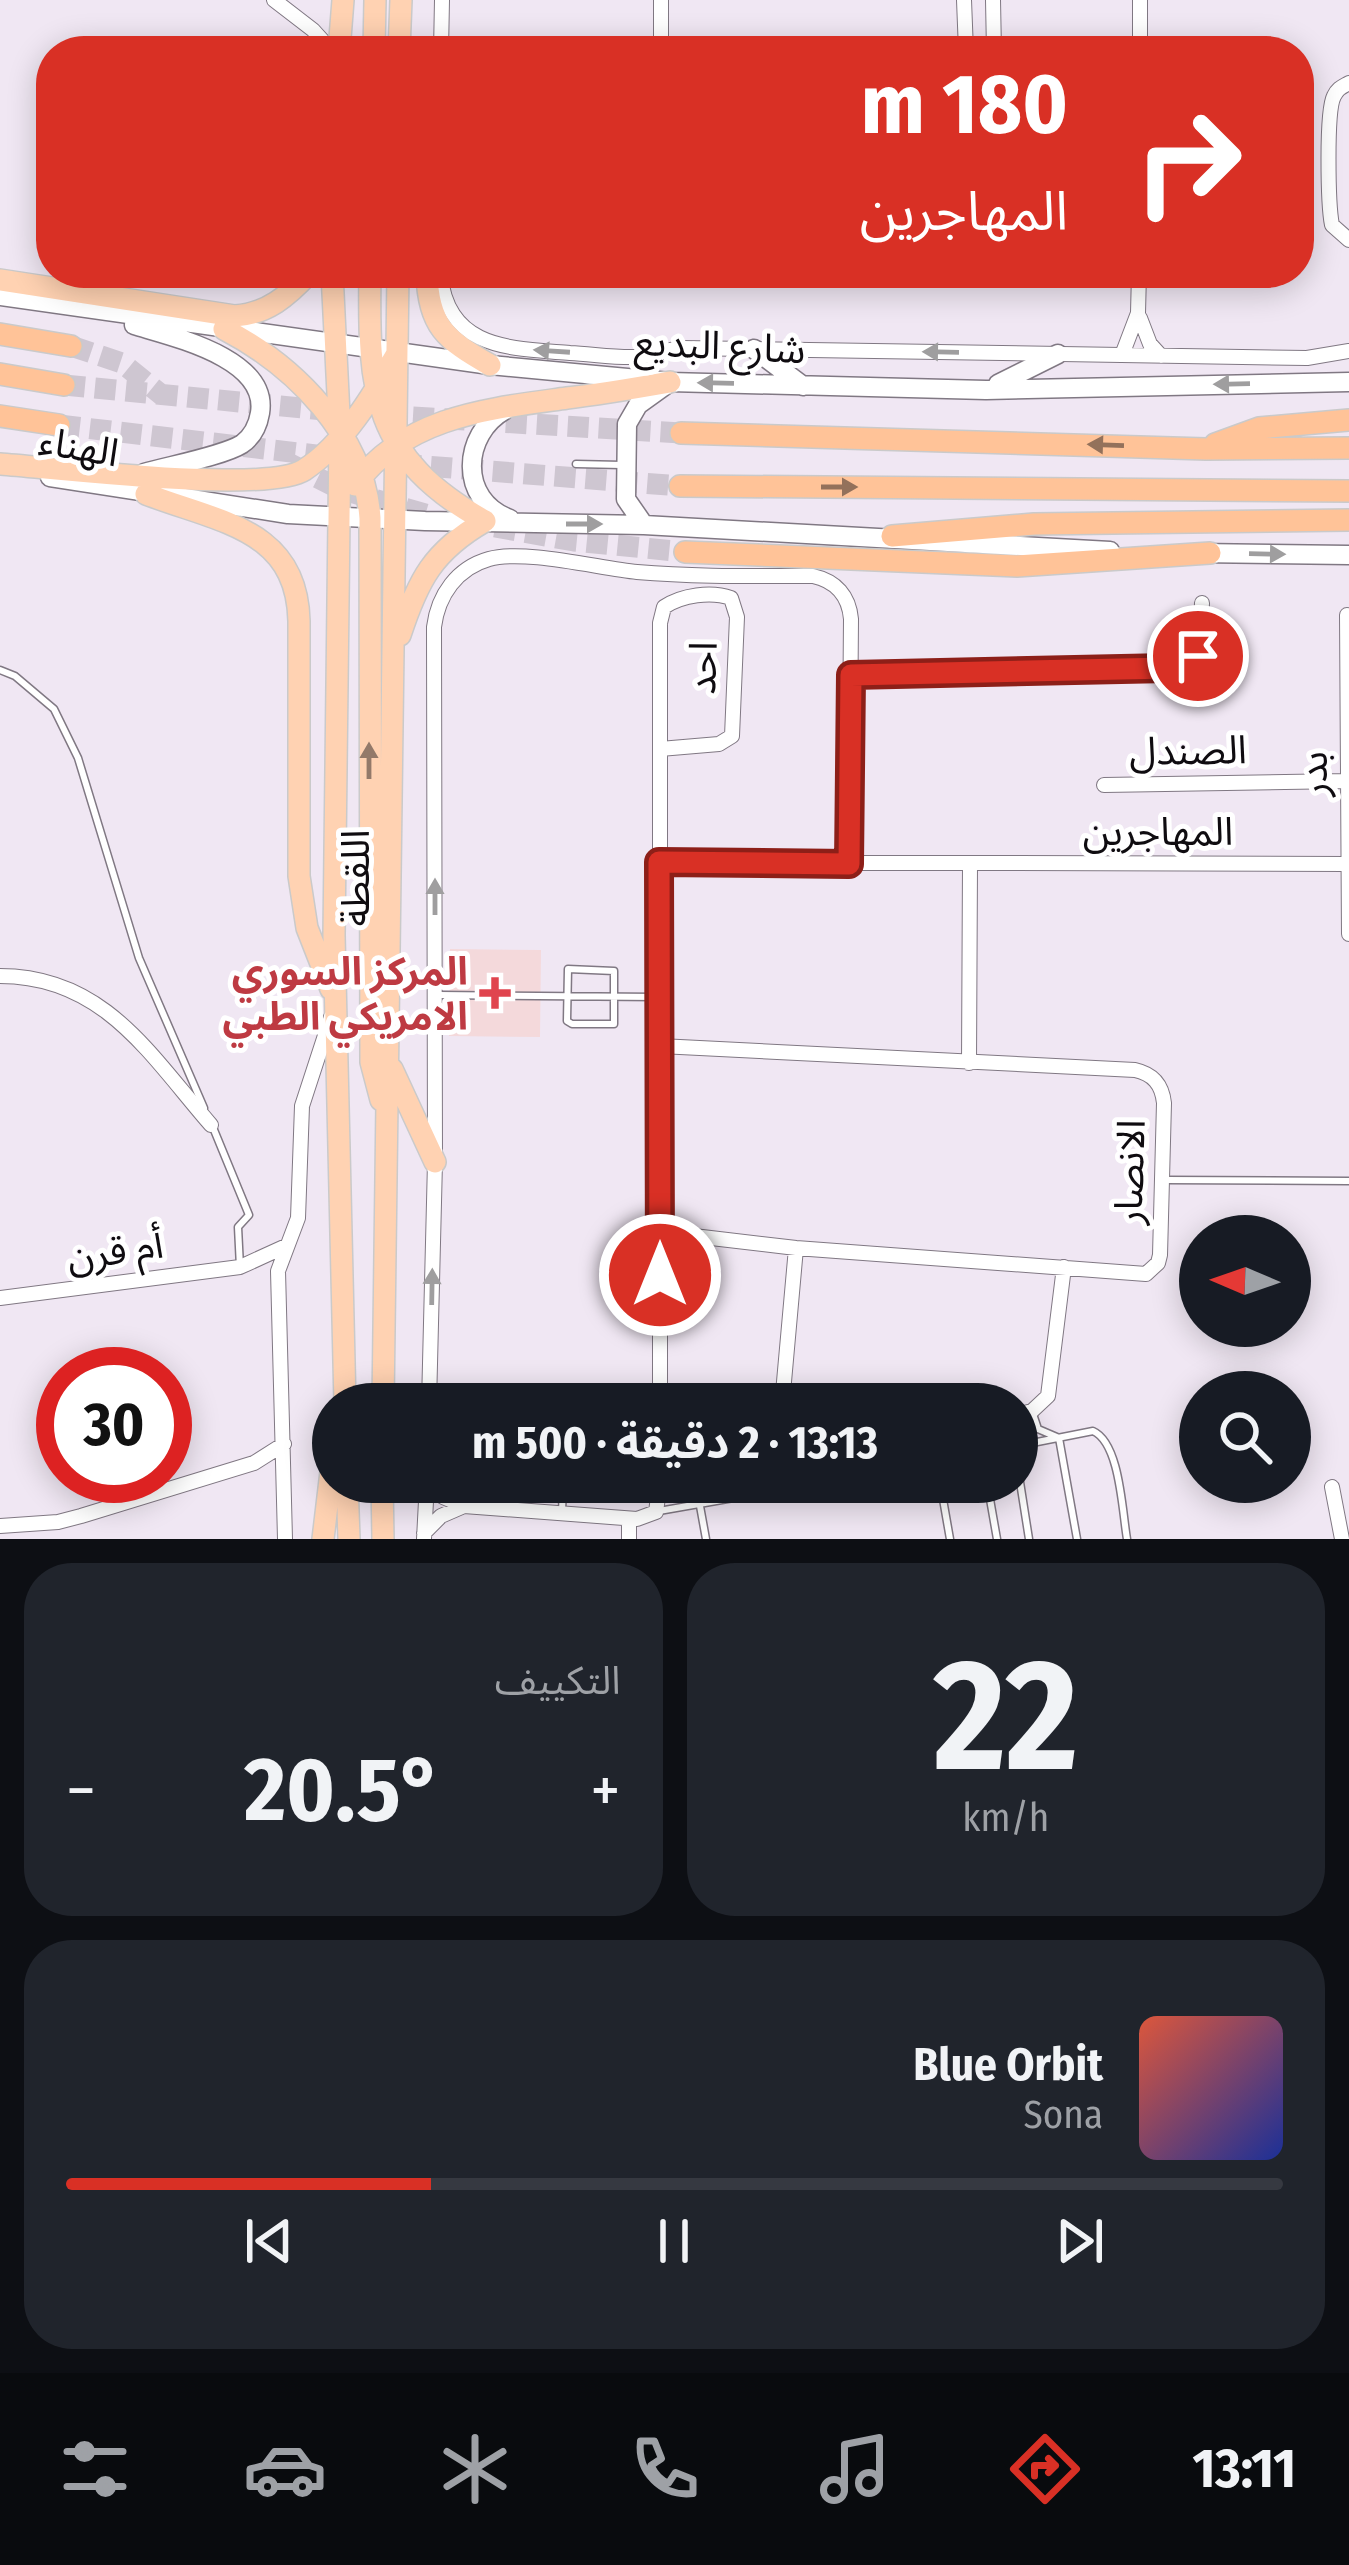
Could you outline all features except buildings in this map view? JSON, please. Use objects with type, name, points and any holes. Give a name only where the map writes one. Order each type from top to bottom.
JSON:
[{"type":"highway","points":[[0,334],[71,346]]},
{"type":"highway","name":"الهناء","points":[[0,374],[64,385]]},
{"type":"highway","name":"الهناء","points":[[0,416],[59,425]]},
{"type":"highway","points":[[1206,448],[1259,428],[1349,419]]},
{"type":"highway","points":[[681,433],[1349,448]]},
{"type":"highway","points":[[680,485],[1349,491]]},
{"type":"highway","points":[[892,536],[1034,524],[1349,520]]},
{"type":"highway","points":[[685,552],[1017,566],[1210,554]]},
{"type":"main road","points":[[338,36],[343,0]]},
{"type":"main road","points":[[374,36],[375,0]]},
{"type":"main road","points":[[400,36],[401,0]]},
{"type":"main road","points":[[0,280],[36,286]]},
{"type":"main road","points":[[52,288],[235,316],[254,315],[271,307],[292,288]]},
{"type":"main road","name":"اللقطة","points":[[333,288],[340,435],[337,1000],[343,1383]]},
{"type":"main road","points":[[370,288],[374,392],[395,444],[441,493],[484,521]]},
{"type":"main road","name":"اللقطة","points":[[383,1383],[398,288]]},
{"type":"main road","points":[[428,288],[437,326],[490,364]]},
{"type":"main road","points":[[0,296],[92,310],[199,346],[236,364],[257,387],[260,419],[240,445],[145,484]]},
{"type":"main road","name":"شارع البديع","points":[[92,310],[490,364],[670,382],[986,390],[1349,382]]},
{"type":"main road","points":[[224,329],[294,376],[340,435],[363,474],[370,518],[371,1061],[388,1128]]},
{"type":"main road","points":[[754,349],[803,386]]},
{"type":"main road","points":[[145,484],[239,482],[305,470],[374,392],[398,351]]},
{"type":"main road","points":[[986,390],[1058,354]]},
{"type":"main road","points":[[337,516],[363,474],[395,444],[458,416],[670,382]]},
{"type":"main road","points":[[644,525],[626,499],[631,414],[670,382]]},
{"type":"main road","points":[[521,404],[485,424],[474,442],[470,463],[484,502],[521,523]]},
{"type":"main road","points":[[0,466],[145,484],[288,514],[892,536],[977,547],[1349,555]]},
{"type":"main road","points":[[145,484],[264,542],[284,559],[295,579],[299,597],[299,876],[307,928],[337,1000]]},
{"type":"main road","points":[[393,659],[419,585],[435,557],[484,521]]},
{"type":"main road","points":[[390,1065],[435,1162]]},
{"type":"main road","points":[[323,1539],[327,1503]]},
{"type":"main road","points":[[348,1503],[349,1539]]},
{"type":"main road","points":[[382,1503],[383,1539]]},
{"type":"street","points":[[274,0],[320,36]]},
{"type":"street","points":[[441,36],[442,0]]},
{"type":"street","points":[[661,0],[661,36]]},
{"type":"street","points":[[964,0],[966,36]]},
{"type":"street","points":[[993,0],[994,36]]},
{"type":"street","points":[[1140,0],[1140,36]]},
{"type":"street","points":[[1349,83],[1338,90],[1330,107],[1330,216],[1337,234],[1349,240]]},
{"type":"street","name":"شارع البديع","points":[[445,288],[454,316],[482,340],[513,349],[630,357],[676,349],[1307,358],[1349,352]]},
{"type":"street","points":[[1122,355],[1138,314],[1139,288]]},
{"type":"street","points":[[1138,314],[1150,344],[1162,356]]},
{"type":"street","name":"اللقطة","points":[[430,1383],[436,995],[434,627],[439,603],[457,577],[480,562],[502,556],[655,573],[823,578],[840,590],[851,619],[851,675]]},
{"type":"street","name":"احد","points":[[660,749],[724,743],[732,736],[737,617],[731,598],[675,600],[664,608],[660,623],[657,997],[660,1383]]},
{"type":"street","points":[[849,864],[851,675],[1180,668],[1198,656],[1202,604]]},
{"type":"street","name":"بدر","points":[[1347,615],[1349,934]]},
{"type":"street","name":"الصندل","points":[[1104,785],[1345,781]]},
{"type":"street","name":"المهاجرين","points":[[659,862],[1347,864]]},
{"type":"street","points":[[969,1063],[970,865]]},
{"type":"street","points":[[0,976],[67,986],[90,998],[134,1035],[212,1125]]},
{"type":"street","name":"اللقطة","points":[[285,1539],[280,1261],[299,1208],[302,1106],[337,1000]]},
{"type":"street","name":"الانصار","points":[[660,1046],[1135,1070],[1153,1076],[1164,1103],[1160,1255],[1153,1270],[1138,1276],[660,1232]]},
{"type":"street","name":"أم قرن","points":[[0,1298],[239,1267],[267,1258],[290,1243]]},
{"type":"street","points":[[784,1383],[796,1248]]},
{"type":"street","points":[[239,1267],[267,1277],[278,1294]]},
{"type":"street","points":[[1038,1403],[1048,1396],[1064,1267]]},
{"type":"street","points":[[0,1526],[58,1522],[246,1465],[284,1444]]},
{"type":"street","points":[[246,1465],[271,1470],[285,1479]]},
{"type":"street","points":[[1332,1487],[1342,1539]]},
{"type":"street","points":[[424,1536],[426,1503]]},
{"type":"street","points":[[457,1503],[629,1519],[644,1519],[656,1512],[657,1503]]},
{"type":"street","points":[[424,1536],[441,1516],[464,1506]]},
{"type":"street","points":[[629,1519],[629,1539]]},
{"type":"lane","points":[[576,464],[626,465]]},
{"type":"lane","points":[[0,670],[15,676],[54,709],[78,758],[139,958],[249,1215],[238,1227],[239,1267]]},
{"type":"lane","points":[[572,968],[611,969],[616,974],[615,1022],[569,1023],[566,996],[565,974],[572,968]]},
{"type":"lane","points":[[436,995],[657,997]]},
{"type":"lane","points":[[1162,1180],[1349,1181]]},
{"type":"lane","points":[[1038,1429],[1059,1438]]},
{"type":"lane","points":[[1038,1442],[1093,1432],[1107,1440],[1127,1539]]},
{"type":"lane","points":[[1059,1438],[1077,1539]]},
{"type":"lane","points":[[562,1503],[562,1514]]},
{"type":"lane","points":[[656,1512],[716,1503]]},
{"type":"lane","points":[[944,1503],[950,1539]]},
{"type":"lane","points":[[991,1503],[997,1539]]},
{"type":"lane","points":[[1023,1503],[1029,1539]]},
{"type":"lane","points":[[700,1506],[706,1539]]},
{"type":"shaded area","name":"المركز السوري الامريكي الطبي","points":[[450,949],[541,950],[540,1037],[449,1036]]},
{"type":"tunnel","points":[[71,346],[122,363],[163,396]]},
{"type":"tunnel","points":[[64,385],[333,411]]},
{"type":"tunnel","points":[[382,415],[681,433]]},
{"type":"tunnel","points":[[59,425],[333,457]]},
{"type":"tunnel","points":[[290,464],[340,489],[435,517]]},
{"type":"tunnel","points":[[400,464],[680,486]]},
{"type":"tunnel","points":[[495,527],[685,552]]},
{"type":"place","name":"المركز السوري الامريكي الطبي","points":[[495,993]]},
{"type":"route","points":[[660,1275],[659,862],[849,864],[851,675],[1180,668],[1198,656]]}]
